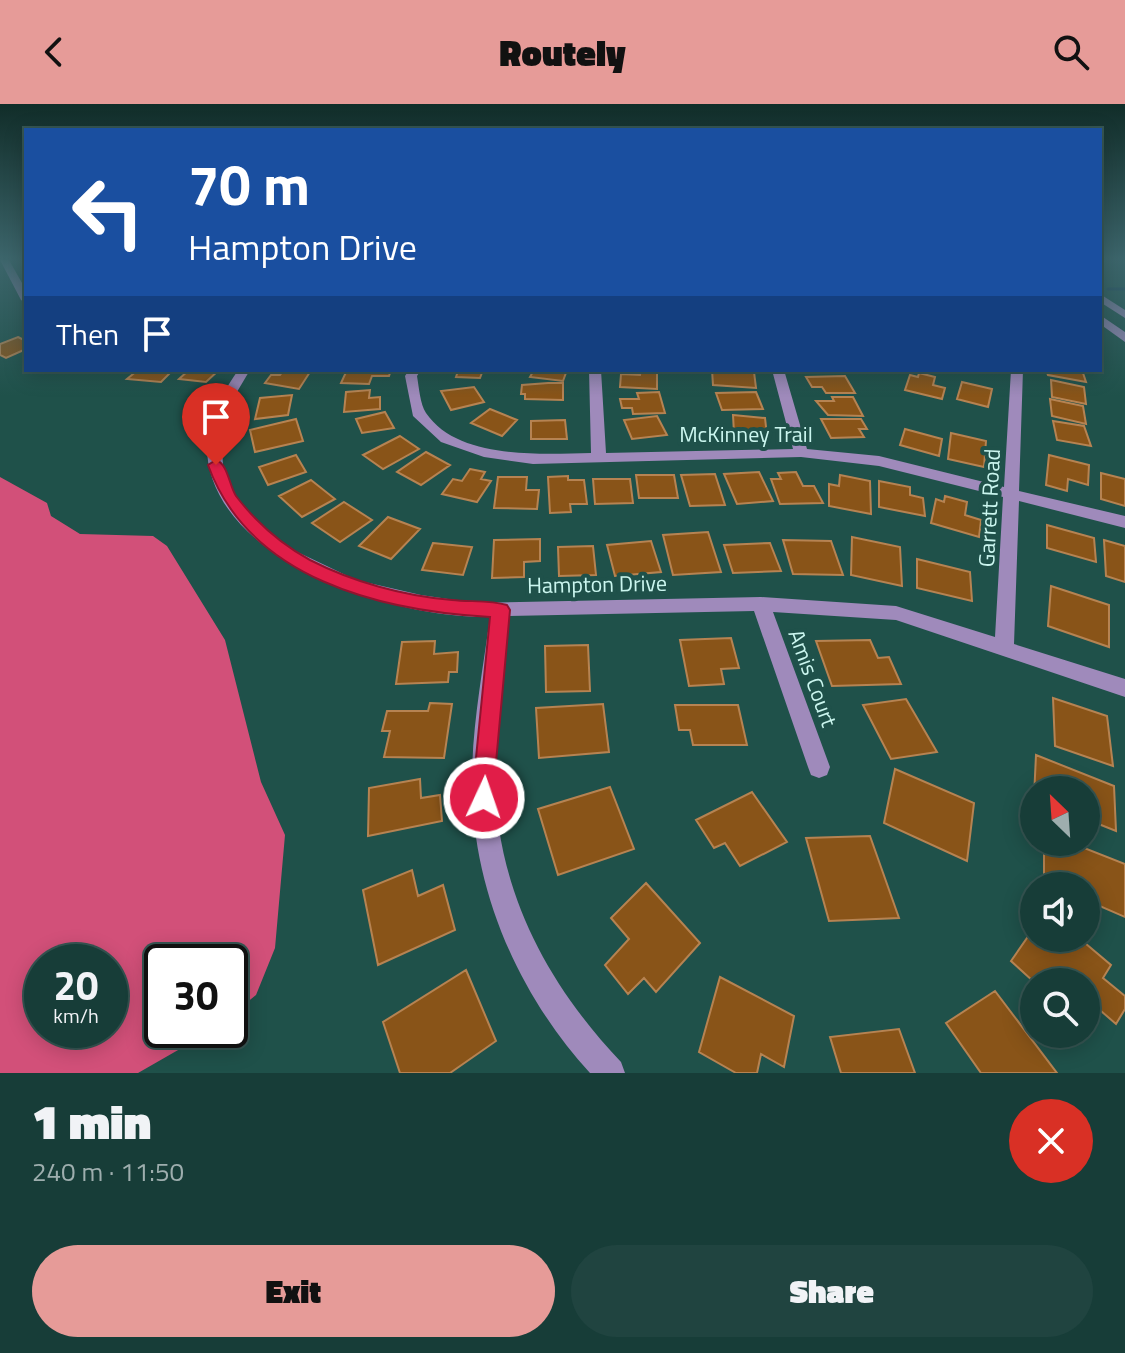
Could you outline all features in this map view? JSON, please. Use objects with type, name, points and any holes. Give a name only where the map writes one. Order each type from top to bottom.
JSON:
[{"type":"street","points":[[1102,320],[1125,338]]},
{"type":"street","name":"Hampton Drive","points":[[243,372],[227,395],[216,422],[216,465],[235,507],[261,535],[306,565],[352,586],[449,607],[500,610],[761,604],[896,613],[1125,688]]},
{"type":"street","name":"McKinney Trail","points":[[414,372],[411,376],[418,413],[446,439],[496,454],[533,459],[801,453],[879,461],[1125,522]]},
{"type":"street","points":[[595,372],[599,458]]},
{"type":"street","points":[[779,372],[801,453]]},
{"type":"street","name":"Garrett Road","points":[[1004,649],[1013,372]]},
{"type":"street","name":"Amis Court","points":[[761,604],[819,767]]},
{"type":"street","points":[[500,610],[484,798],[497,880],[521,948],[543,990],[610,1073]]},
{"type":"shaded area","points":[[0,477],[47,503],[51,516],[80,534],[153,536],[167,546],[225,640],[261,782],[285,835],[275,948],[256,995],[248,1001],[248,944],[144,944],[144,1048],[182,1048],[138,1073],[0,1073]]},
{"type":"building","points":[[18,337],[24,340],[24,350],[6,358],[0,355],[0,344]]},
{"type":"building","points":[[136,372],[171,372],[161,382],[127,379]]},
{"type":"building","points":[[187,372],[217,372],[206,382],[179,379]]},
{"type":"building","points":[[282,372],[310,372],[299,389],[265,383],[271,375]]},
{"type":"building","points":[[346,372],[390,372],[389,376],[372,376],[369,384],[341,383]]},
{"type":"building","points":[[458,372],[482,372],[480,378],[456,377]]},
{"type":"building","points":[[533,372],[566,372],[563,381],[530,377]]},
{"type":"building","points":[[641,372],[657,372],[657,389],[620,387],[621,374],[640,375]]},
{"type":"building","points":[[712,372],[754,372],[756,388],[713,385]]},
{"type":"building","points":[[1047,372],[1083,372],[1086,382],[1048,375]]},
{"type":"building","points":[[919,373],[935,377],[933,385],[945,388],[942,399],[905,390],[910,375],[918,377]]},
{"type":"building","points":[[845,376],[855,393],[826,393],[822,387],[812,387],[806,377]]},
{"type":"building","points":[[1051,380],[1084,387],[1086,404],[1052,397]]},
{"type":"building","points":[[962,382],[992,389],[988,407],[957,399]]},
{"type":"building","points":[[563,383],[563,400],[525,399],[525,394],[521,394],[522,385]]},
{"type":"building","points":[[474,387],[484,402],[451,410],[441,391]]},
{"type":"building","points":[[370,390],[369,398],[380,397],[380,409],[344,412],[346,392]]},
{"type":"building","points":[[659,392],[665,413],[633,414],[632,408],[622,408],[620,399],[639,399],[637,393]]},
{"type":"building","points":[[756,392],[763,409],[722,410],[716,393]]},
{"type":"building","points":[[292,395],[288,415],[255,419],[260,398]]},
{"type":"building","points":[[832,397],[853,397],[863,416],[828,415],[816,401],[834,401]]},
{"type":"building","points":[[1050,399],[1083,406],[1086,424],[1052,416]]},
{"type":"building","points":[[490,409],[517,420],[502,436],[471,423]]},
{"type":"building","points":[[385,412],[394,428],[362,433],[356,419]]},
{"type":"building","points":[[733,415],[765,418],[767,436],[734,433]]},
{"type":"building","points":[[657,416],[667,435],[632,439],[624,420]]},
{"type":"building","points":[[296,419],[303,441],[255,452],[250,430]]},
{"type":"building","points":[[821,419],[861,419],[867,429],[859,429],[864,437],[831,438]]},
{"type":"building","points":[[565,420],[567,439],[531,439],[531,421]]},
{"type":"building","points":[[1053,421],[1084,426],[1091,446],[1057,440]]},
{"type":"building","points":[[905,429],[942,439],[939,456],[900,445]]},
{"type":"building","points":[[951,433],[986,441],[984,467],[948,459]]},
{"type":"building","points":[[400,436],[419,449],[383,469],[363,455]]},
{"type":"building","points":[[426,452],[450,465],[421,485],[397,472]]},
{"type":"building","points":[[296,455],[306,472],[268,485],[259,467]]},
{"type":"building","points":[[1049,455],[1089,465],[1088,485],[1068,479],[1067,491],[1046,485]]},
{"type":"building","points":[[470,469],[485,472],[481,479],[491,481],[477,502],[442,494],[453,479],[462,481]]},
{"type":"building","points":[[759,472],[773,501],[737,504],[724,474]]},
{"type":"building","points":[[796,472],[803,486],[814,486],[823,503],[780,504],[771,479],[781,479],[778,473]]},
{"type":"building","points":[[1101,473],[1125,479],[1125,506],[1101,499]]},
{"type":"building","points":[[715,474],[725,505],[690,506],[681,475]]},
{"type":"building","points":[[636,475],[674,475],[678,498],[639,498]]},
{"type":"building","points":[[840,475],[870,481],[871,514],[829,506],[829,484],[839,486]]},
{"type":"building","points":[[568,476],[568,480],[584,480],[587,504],[570,504],[571,512],[550,513],[548,477]]},
{"type":"building","points":[[498,477],[527,477],[526,490],[539,490],[537,509],[494,508]]},
{"type":"building","points":[[593,479],[630,479],[633,503],[595,504]]},
{"type":"building","points":[[311,480],[335,499],[302,517],[279,496]]},
{"type":"building","points":[[879,481],[910,487],[910,495],[923,498],[925,516],[879,507]]},
{"type":"building","points":[[945,496],[967,502],[965,515],[981,520],[979,537],[931,523],[936,499],[944,502]]},
{"type":"building","points":[[344,502],[372,520],[340,542],[312,523]]},
{"type":"building","points":[[388,517],[420,529],[391,559],[359,546]]},
{"type":"building","points":[[1047,525],[1094,538],[1096,562],[1047,548]]},
{"type":"building","points":[[708,532],[721,572],[673,575],[663,535]]},
{"type":"building","points":[[852,537],[900,547],[902,586],[851,575]]},
{"type":"building","points":[[540,539],[540,561],[524,562],[524,577],[492,578],[494,540]]},
{"type":"building","points":[[783,540],[831,541],[843,575],[793,574]]},
{"type":"building","points":[[1104,540],[1125,546],[1125,582],[1106,576]]},
{"type":"building","points":[[651,541],[661,572],[615,576],[607,545]]},
{"type":"building","points":[[433,543],[472,547],[463,575],[422,570]]},
{"type":"building","points":[[770,543],[781,571],[733,573],[724,545]]},
{"type":"building","points":[[593,546],[596,575],[559,576],[558,547]]},
{"type":"building","points":[[917,559],[970,572],[972,601],[917,588]]},
{"type":"building","points":[[1051,586],[1109,605],[1109,647],[1048,626]]},
{"type":"building","points":[[731,638],[739,668],[721,669],[724,684],[689,686],[680,640]]},
{"type":"building","points":[[870,640],[878,658],[889,657],[901,684],[832,686],[816,641]]},
{"type":"building","points":[[435,641],[434,654],[458,652],[457,672],[449,672],[448,682],[396,684],[402,642]]},
{"type":"building","points":[[588,645],[590,691],[546,692],[545,646]]},
{"type":"building","points":[[1053,698],[1107,716],[1113,766],[1055,746]]},
{"type":"building","points":[[906,699],[937,752],[891,759],[863,705]]},
{"type":"building","points":[[430,703],[452,704],[444,758],[384,757],[390,731],[382,731],[387,711],[428,711]]},
{"type":"building","points":[[603,704],[609,752],[539,758],[536,708]]},
{"type":"building","points":[[675,705],[738,705],[747,745],[693,745],[690,730],[679,730]]},
{"type":"building","points":[[1036,755],[1089,776],[1035,776]]},
{"type":"building","points":[[895,769],[974,803],[967,861],[884,823]]},
{"type":"building","points":[[420,779],[421,798],[440,795],[442,821],[368,836],[369,788]]},
{"type":"building","points":[[1100,780],[1114,786],[1116,831],[1100,825]]},
{"type":"building","points":[[610,787],[634,849],[558,875],[538,809]]},
{"type":"building","points":[[752,792],[787,842],[740,866],[725,843],[714,848],[696,820]]},
{"type":"building","points":[[870,836],[899,918],[829,921],[806,838]]},
{"type":"building","points":[[1100,854],[1125,864],[1125,917],[1100,906],[1100,872],[1044,872],[1044,856]]},
{"type":"building","points":[[412,870],[418,896],[443,885],[455,930],[378,965],[363,890]]},
{"type":"building","points":[[646,883],[700,943],[656,992],[644,978],[628,994],[605,965],[629,939],[611,918]]},
{"type":"building","points":[[1020,948],[1020,952],[1096,952],[1111,965],[1103,978],[1125,996],[1125,1009],[1116,1024],[1100,1010],[1100,968],[1020,969],[1011,961]]},
{"type":"building","points":[[466,970],[496,1041],[450,1073],[400,1073],[383,1022]]},
{"type":"building","points":[[720,977],[794,1016],[784,1067],[761,1054],[757,1073],[736,1073],[699,1052]]},
{"type":"building","points":[[995,991],[1020,1024],[1020,1048],[1038,1048],[1057,1073],[981,1073],[946,1023]]},
{"type":"building","points":[[899,1029],[915,1073],[841,1073],[830,1037]]},
{"type":"route","points":[[216,465],[226,493],[247,521],[281,551],[306,565],[352,586],[397,597],[449,607],[500,610],[484,798]]}]
